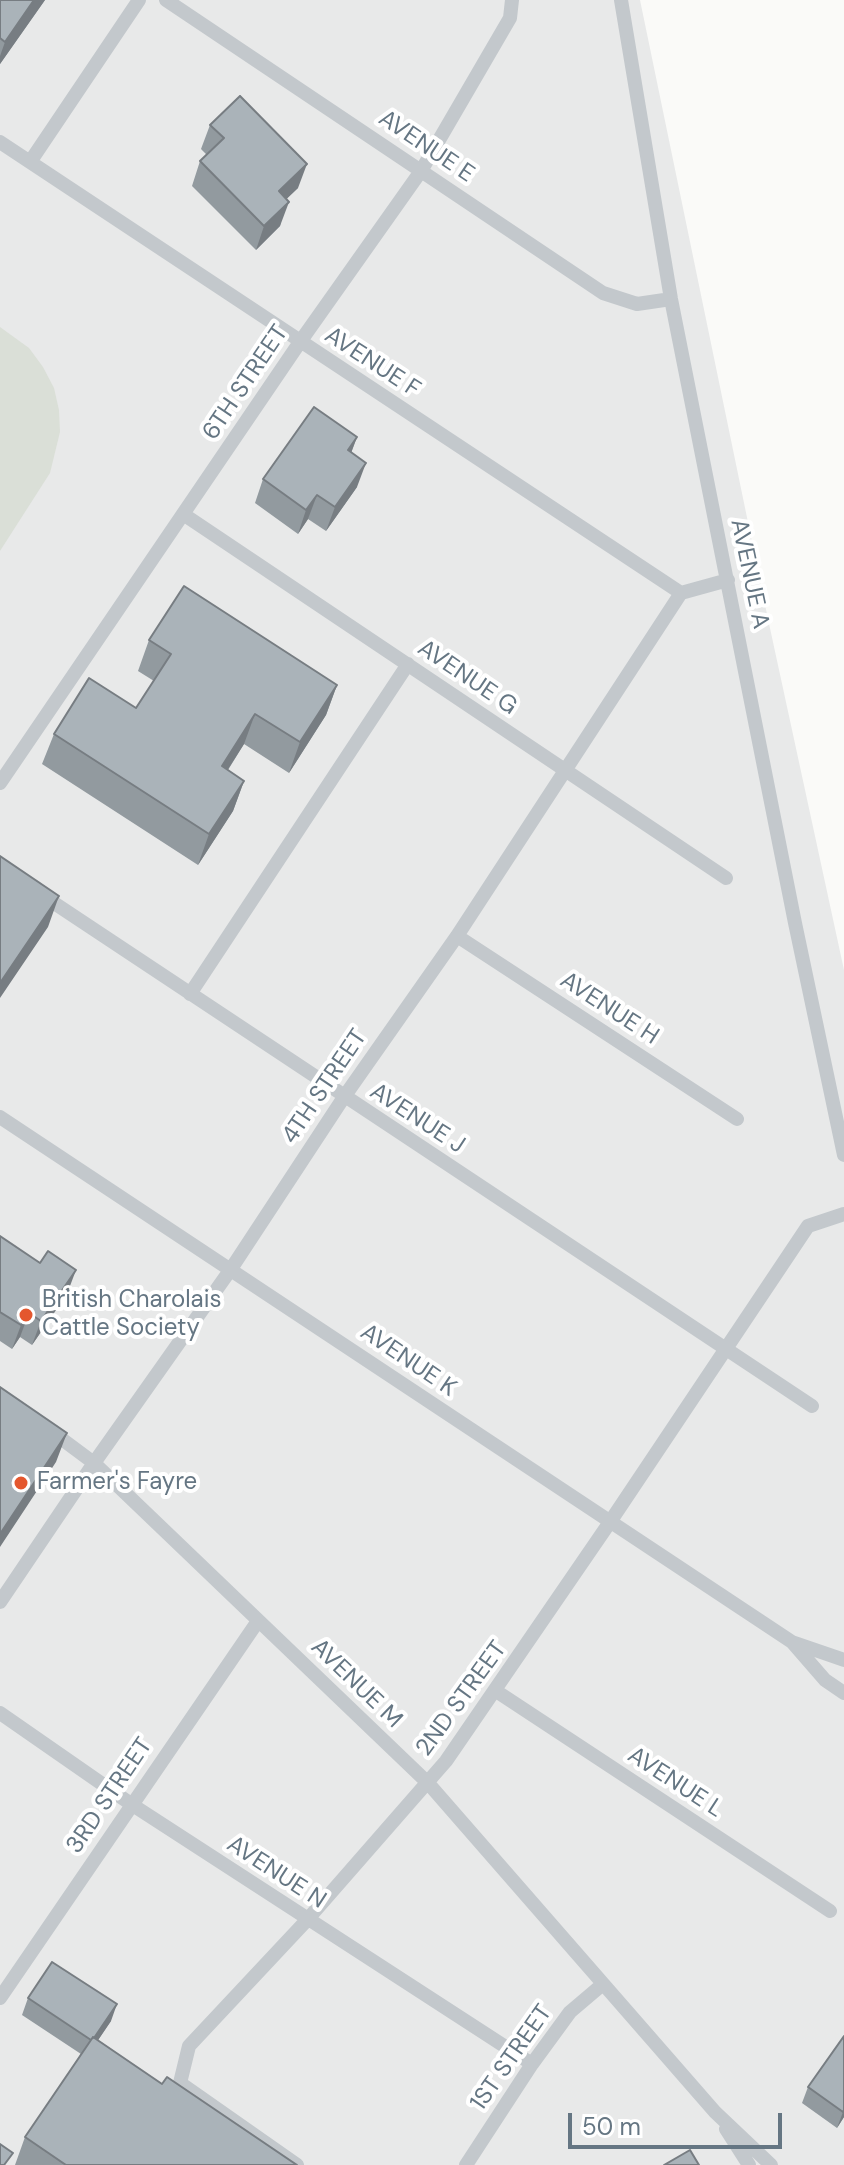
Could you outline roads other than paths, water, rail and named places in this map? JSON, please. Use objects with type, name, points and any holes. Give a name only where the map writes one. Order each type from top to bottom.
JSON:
[{"type":"lane","points":[[30,162],[139,0]]},
{"type":"lane","name":"AVENUE E","points":[[166,0],[603,293],[637,304],[671,299]]},
{"type":"lane","name":"6TH STREET","points":[[0,783],[300,342],[421,171],[510,18],[512,0]]},
{"type":"lane","name":"AVENUE A","points":[[621,0],[671,299],[844,1155]]},
{"type":"lane","name":"AVENUE F","points":[[0,142],[681,593]]},
{"type":"lane","name":"AVENUE G","points":[[183,514],[726,878]]},
{"type":"lane","points":[[681,593],[728,580]]},
{"type":"lane","name":"4TH STREET","points":[[0,1602],[457,936],[681,593]]},
{"type":"lane","points":[[190,994],[408,664]]},
{"type":"lane","name":"AVENUE J","points":[[25,884],[812,1406]]},
{"type":"lane","name":"AVENUE H","points":[[457,936],[737,1119]]},
{"type":"lane","name":"AVENUE K","points":[[0,1117],[792,1642],[844,1660]]},
{"type":"lane","name":"2ND STREET","points":[[297,2165],[180,2083],[189,2046],[307,1920],[428,1783],[496,1691],[808,1226],[844,1214]]},
{"type":"lane","name":"AVENUE M","points":[[35,1419],[94,1463],[428,1783],[715,2112]]},
{"type":"lane","name":"3RD STREET","points":[[0,1998],[258,1621]]},
{"type":"lane","name":"AVENUE K","points":[[792,1642],[825,1680],[844,1693]]},
{"type":"lane","name":"AVENUE L","points":[[496,1691],[830,1911]]},
{"type":"lane","name":"AVENUE N","points":[[0,1713],[131,1804],[532,2064]]},
{"type":"lane","name":"1ST STREET","points":[[466,2165],[570,2012],[603,1984]]},
{"type":"lane","points":[[715,2112],[749,2165]]},
{"type":"lane","points":[[715,2112],[771,2165]]},
{"type":"place","name":"British Charolais Cattle Society","points":[[26,1315]]},
{"type":"place","name":"Farmer's Fayre","points":[[21,1483]]}]
